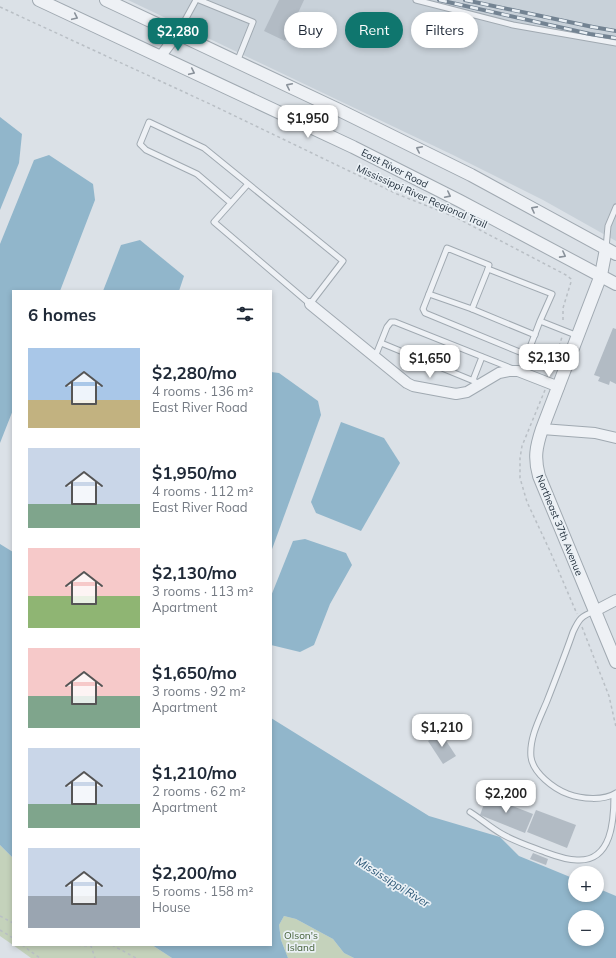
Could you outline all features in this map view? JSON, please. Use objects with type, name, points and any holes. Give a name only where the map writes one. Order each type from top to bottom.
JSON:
[{"type":"street","name":"East River Road","points":[[39,0],[359,150],[460,201],[616,284]]},
{"type":"street","points":[[106,0],[178,33],[471,175],[611,251]]},
{"type":"street","points":[[160,57],[178,33]]},
{"type":"street","name":"Northeast 37th Avenue","points":[[611,251],[542,429],[535,455],[536,467],[616,662]]},
{"type":"street","points":[[310,304],[407,383],[420,388],[462,394],[477,382],[499,373],[509,371],[518,371],[559,387]]},
{"type":"street","points":[[542,429],[595,433],[616,438]]},
{"type":"street","points":[[595,611],[616,600]]},
{"type":"lane","points":[[178,33],[196,0]]},
{"type":"lane","points":[[199,0],[253,22],[237,62]]},
{"type":"lane","points":[[416,0],[513,25],[616,44]]},
{"type":"lane","points":[[231,203],[197,174],[146,150],[140,144],[149,122],[204,148],[248,184],[343,262],[310,304],[214,222],[231,203],[248,184]]},
{"type":"lane","points":[[611,251],[608,226],[616,207]]},
{"type":"lane","points":[[472,310],[489,265],[447,248],[429,294],[424,309],[425,313],[527,355],[540,320],[552,294],[488,269]]},
{"type":"lane","points":[[429,294],[535,335]]},
{"type":"lane","points":[[540,320],[578,336]]},
{"type":"lane","points":[[375,357],[387,327],[391,322],[395,322],[518,371]]},
{"type":"lane","points":[[381,343],[477,382],[482,357]]},
{"type":"lane","points":[[470,812],[503,835],[566,859],[587,860],[595,856],[607,842],[612,826],[615,794],[592,799],[580,798],[563,792],[554,787],[538,771],[531,757],[534,735],[573,632],[584,614],[595,611]]},
{"type":"path","name":"Mississippi River Regional Trail","points":[[0,8],[210,104],[397,194],[455,217],[566,275],[571,282],[563,308],[563,330]]},
{"type":"path","points":[[0,916],[12,922]]},
{"type":"path","points":[[0,930],[12,937]]},
{"type":"path","points":[[23,946],[40,958]]},
{"type":"path","points":[[90,946],[95,958]]},
{"type":"path","points":[[114,946],[136,958]]},
{"type":"shaded area","points":[[128,0],[616,0],[616,241],[543,200],[453,155]]},
{"type":"green space","points":[[0,845],[12,857],[12,944],[0,936]]},
{"type":"green space","name":"Olson's Island","points":[[284,916],[296,919],[333,939],[344,953],[354,958],[288,958],[281,940],[279,925]]},
{"type":"green space","points":[[14,946],[154,946],[172,958],[31,958]]},
{"type":"water","points":[[0,117],[22,134],[19,163],[0,210]]},
{"type":"water","points":[[49,155],[93,184],[95,200],[60,290],[12,290],[12,413],[0,443],[0,244],[34,160]]},
{"type":"water","points":[[140,240],[184,276],[179,290],[103,290],[121,245]]},
{"type":"water","points":[[272,372],[279,373],[318,401],[321,415],[272,549]]},
{"type":"water","points":[[341,422],[384,438],[400,463],[361,531],[316,513],[311,502]]},
{"type":"water","points":[[305,539],[346,553],[352,565],[330,604],[314,645],[300,652],[272,645],[272,594],[293,541]]},
{"type":"water","points":[[0,544],[12,551],[12,857],[0,845]]},
{"type":"water","name":"Mississippi River","points":[[272,719],[429,816],[500,837],[519,856],[568,876],[568,902],[604,902],[604,891],[616,896],[616,958],[354,958],[344,953],[333,939],[296,919],[284,916],[279,925],[281,940],[288,958],[172,958],[154,946],[272,946]]},
{"type":"building","points":[[279,0],[304,0],[298,12],[284,12],[284,41],[264,31]]},
{"type":"building","points":[[613,328],[616,329],[616,384],[610,381],[609,385],[598,381],[600,377],[594,375]]},
{"type":"building","points":[[441,733],[456,756],[443,764],[428,741]]},
{"type":"building","points":[[487,796],[533,814],[525,833],[480,815]]},
{"type":"building","points":[[536,810],[576,825],[567,848],[527,832]]},
{"type":"building","points":[[533,853],[548,859],[546,865],[530,859]]},
{"type":"railway","points":[[439,0],[590,34],[616,38]]},
{"type":"railway","points":[[465,0],[616,31]]}]
